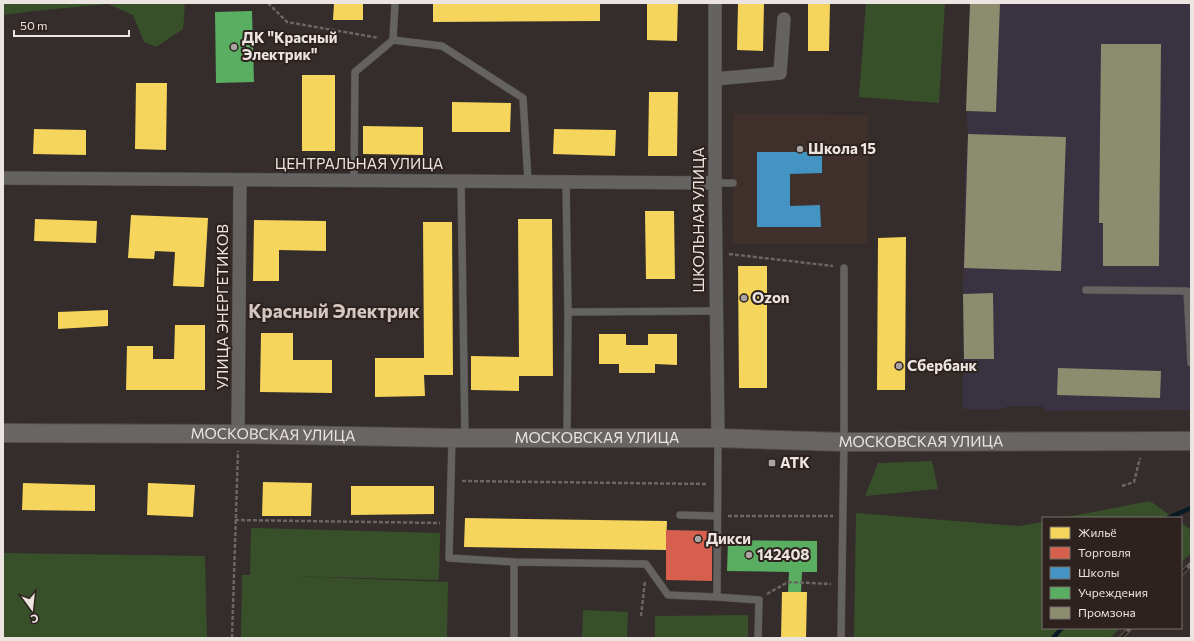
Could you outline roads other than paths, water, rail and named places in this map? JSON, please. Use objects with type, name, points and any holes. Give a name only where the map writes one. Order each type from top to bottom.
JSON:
[{"type":"street","name":"ШКОЛЬНАЯ УЛИЦА","points":[[715,3],[715,183],[718,438]]},
{"type":"street","points":[[715,79],[780,73],[784,19]]},
{"type":"street","name":"ЦЕНТРАЛЬНАЯ УЛИЦА","points":[[3,178],[715,183]]},
{"type":"street","name":"УЛИЦА ЭНЕРГЕТИКОВ","points":[[238,434],[240,180]]},
{"type":"street","name":"МОСКОВСКАЯ УЛИЦА","points":[[3,433],[238,434],[458,438],[718,438],[844,442],[1191,441]]},
{"type":"lane","points":[[354,180],[355,72],[393,40],[395,3]]},
{"type":"lane","points":[[393,40],[442,46],[523,98],[528,181]]},
{"type":"lane","points":[[461,181],[458,438],[451,481],[449,558],[514,562],[646,564],[668,595],[759,600],[758,638]]},
{"type":"lane","points":[[566,182],[568,312],[567,438]]},
{"type":"lane","points":[[715,183],[733,183]]},
{"type":"lane","points":[[841,638],[844,442],[844,268]]},
{"type":"lane","points":[[1086,290],[1187,291],[1191,363]]},
{"type":"lane","points":[[568,312],[716,311]]},
{"type":"lane","points":[[717,597],[718,438]]},
{"type":"lane","points":[[680,514],[717,516]]},
{"type":"lane","points":[[514,562],[514,638]]},
{"type":"waterway","points":[[1170,517],[1191,508]]},
{"type":"waterway","points":[[1053,638],[1061,629]]},
{"type":"railway","points":[[1182,573],[1191,564]]},
{"type":"railway","points":[[1121,638],[1129,629]]},
{"type":"place","name":"ДК \"Красный Электрик\"","points":[[234,47]]},
{"type":"place","name":"Школа 15","points":[[800,149]]},
{"type":"place","name":"Ozon","points":[[744,298]]},
{"type":"place","name":"Сбербанк","points":[[899,366]]},
{"type":"place","name":"АТК","points":[[772,463]]},
{"type":"place","name":"Дикси","points":[[698,539]]},
{"type":"place","name":"142408","points":[[749,555]]},
{"type":"district","name":"Красный Электрик","points":[[334,311]]}]
